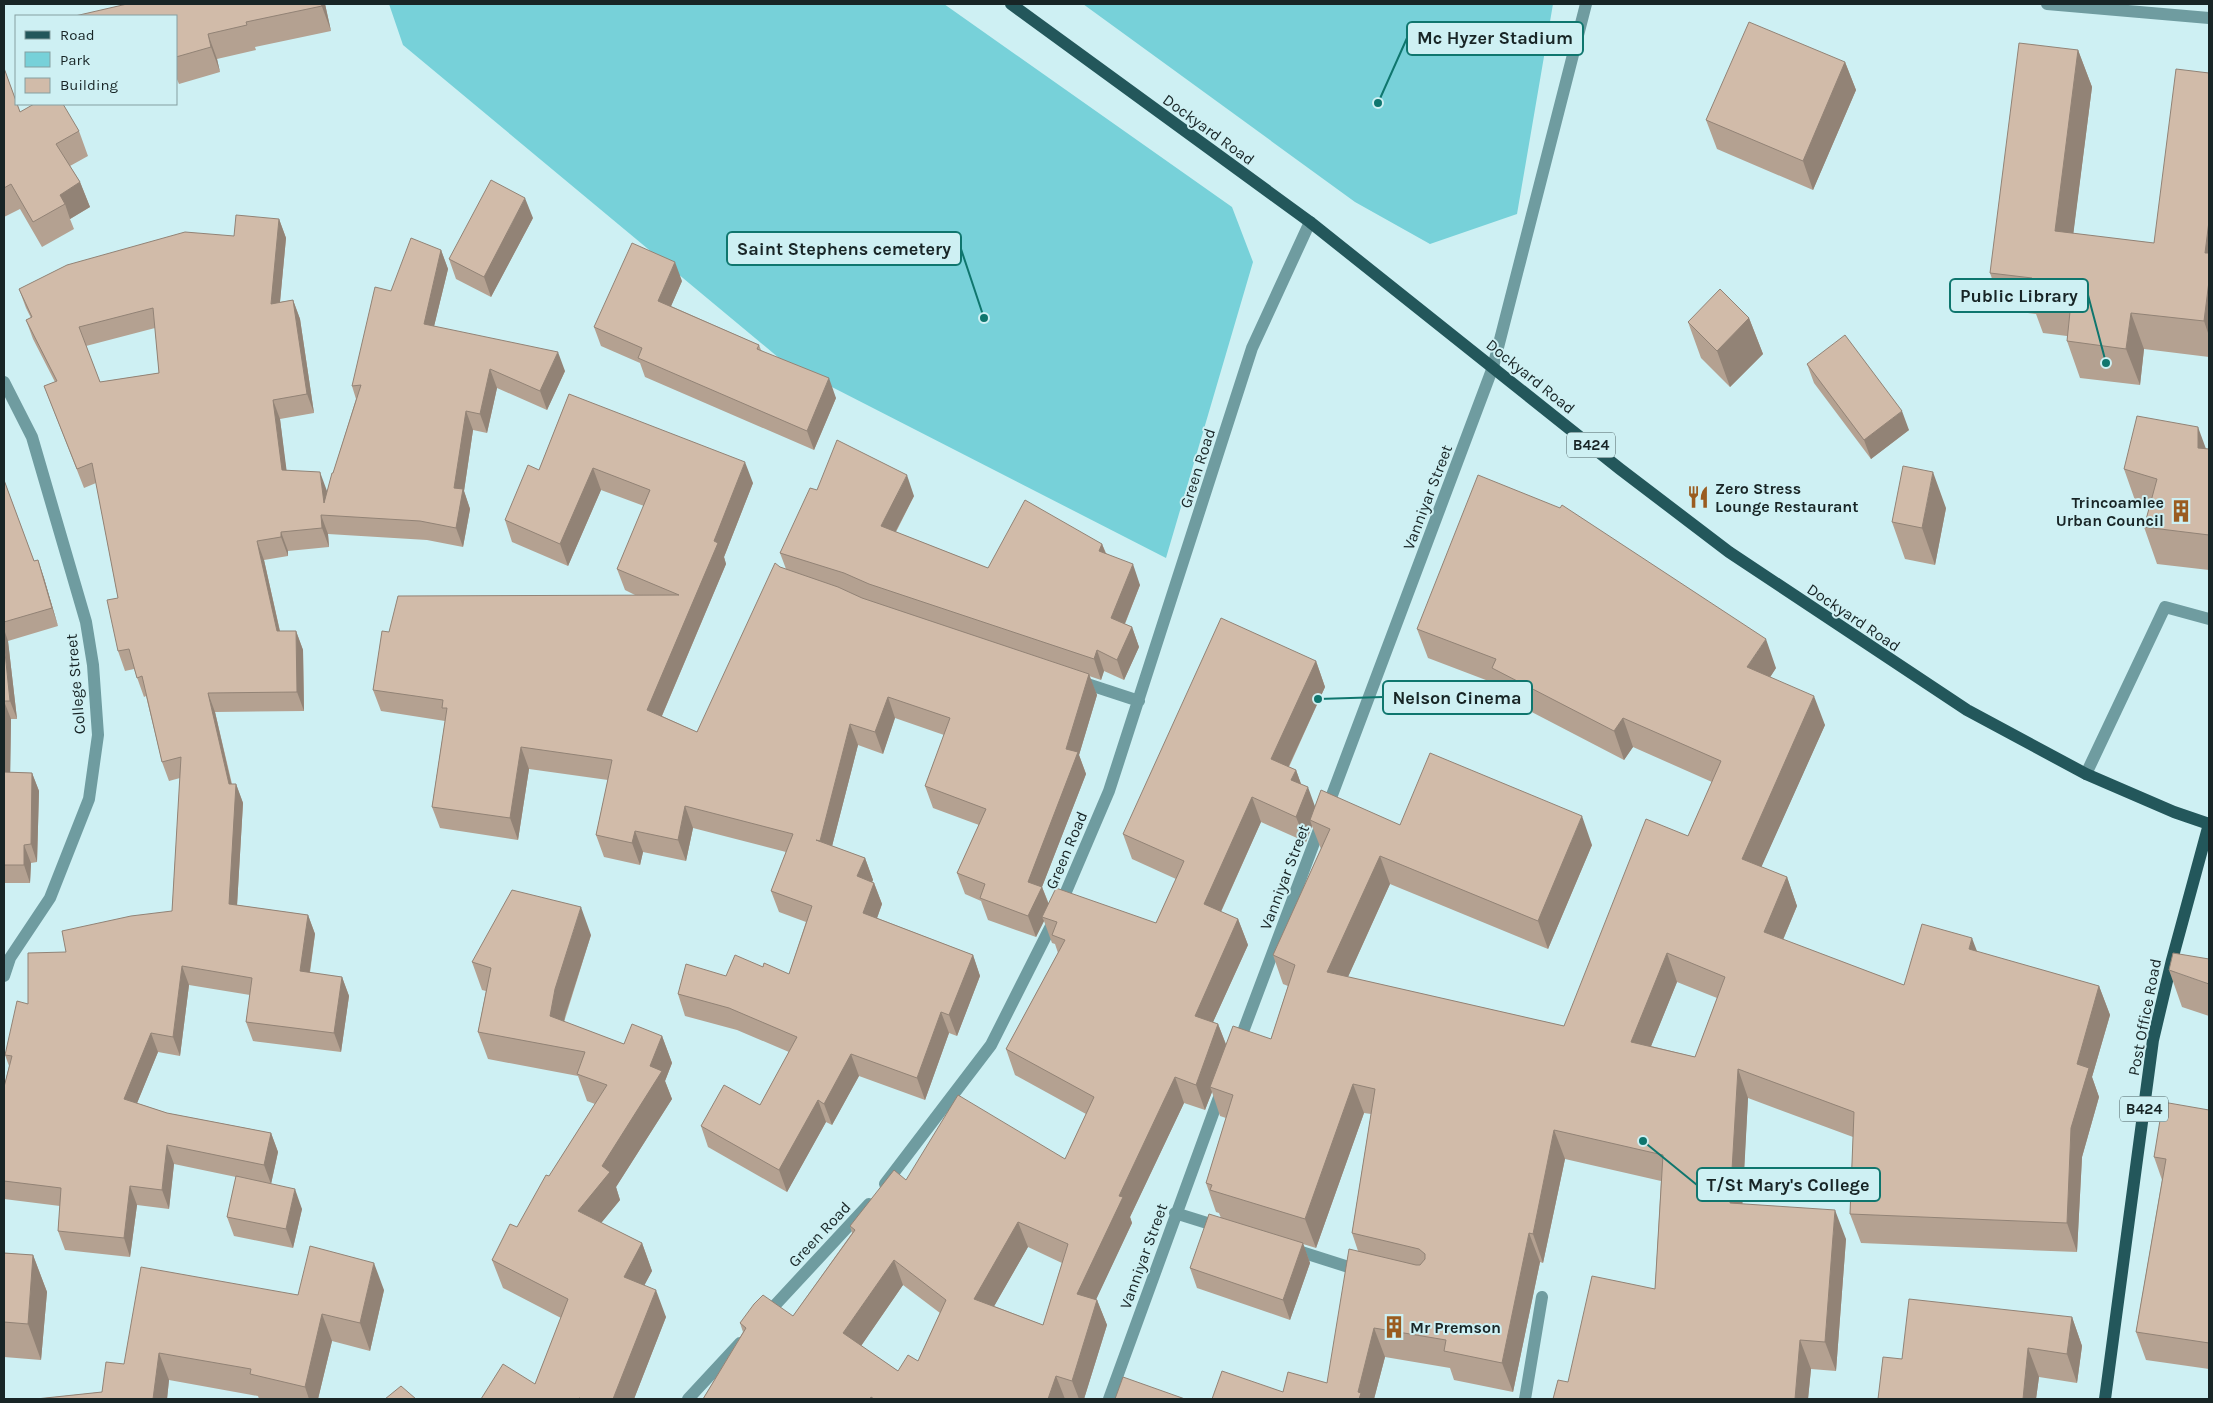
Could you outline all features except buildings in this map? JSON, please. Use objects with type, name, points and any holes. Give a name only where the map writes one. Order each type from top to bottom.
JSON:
[{"type":"main road","name":"Dockyard Road","points":[[1011,4],[1310,222],[1620,469],[1729,552],[1967,710],[2086,774],[2174,812],[2209,824]]},
{"type":"main road","name":"Post Office Road","points":[[2106,1399],[2153,1040],[2172,960],[2209,824]]},
{"type":"street","name":"Vanniyar Street","points":[[1234,1055],[1493,366],[1586,4]]},
{"type":"street","points":[[2047,4],[2209,18]]},
{"type":"street","name":"Green Road","points":[[688,1399],[873,1200],[991,1045],[1054,920],[1109,791],[1252,348],[1310,222]]},
{"type":"street","name":"College Street","points":[[4,382],[32,437],[86,622],[93,665],[98,735],[89,799],[50,898],[7,958],[4,976]]},
{"type":"street","points":[[2086,774],[2165,607],[2209,619]]},
{"type":"street","points":[[1069,678],[1139,701]]},
{"type":"street","name":"Vanniyar Street","points":[[1109,1399],[1227,1074]]},
{"type":"street","points":[[1175,1214],[1230,1230]]},
{"type":"street","points":[[1276,1244],[1376,1274]]},
{"type":"street","points":[[1525,1399],[1542,1297]]},
{"type":"green space","points":[[389,4],[944,4],[1232,207],[1253,262],[1166,558],[785,363],[403,45]]},
{"type":"green space","points":[[1083,4],[1553,4],[1517,214],[1430,244],[1355,202]]},
{"type":"place","name":"Mc Hyzer Stadium","points":[[1378,103]]},
{"type":"place","name":"Saint Stephens cemetery","points":[[984,318]]},
{"type":"place","name":"Public Library","points":[[2106,363]]},
{"type":"place","name":"Zero Stress Lounge Restaurant","points":[[1698,497]]},
{"type":"place","name":"Trincoamlee Urban Council","points":[[2181,511]]},
{"type":"place","name":"Nelson Cinema","points":[[1318,699]]},
{"type":"place","name":"T/St Mary's College","points":[[1643,1141]]},
{"type":"place","name":"Mr Premson","points":[[1394,1327]]}]
